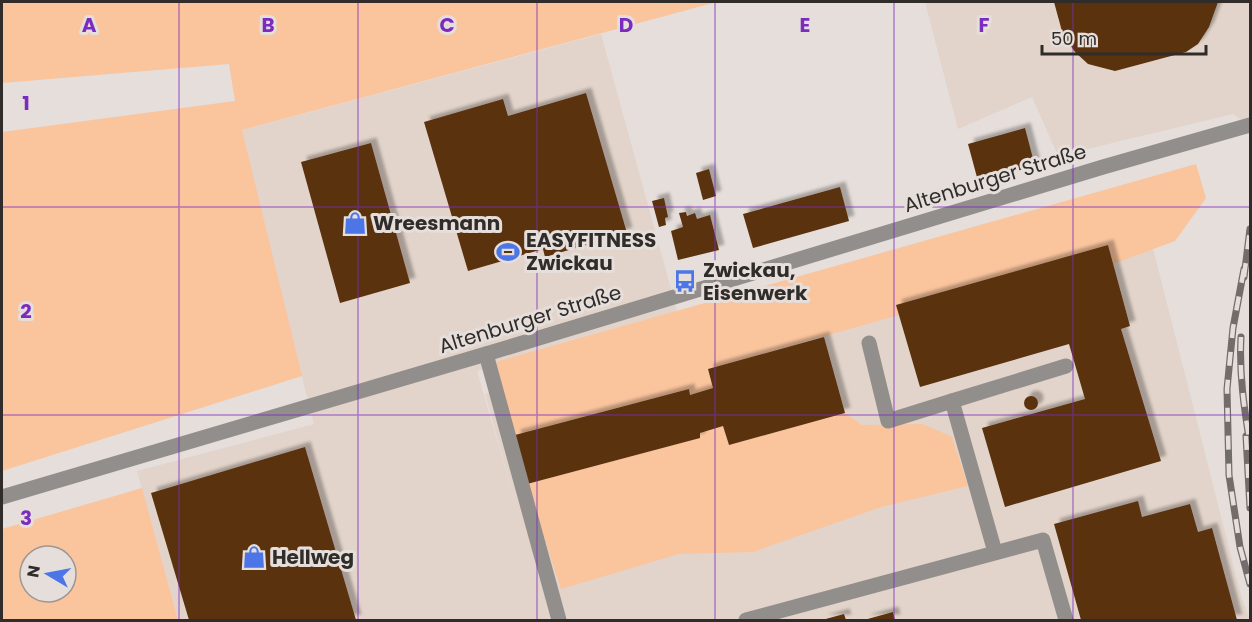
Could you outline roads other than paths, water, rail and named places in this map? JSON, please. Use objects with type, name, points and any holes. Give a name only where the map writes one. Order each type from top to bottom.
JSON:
[{"type":"street","name":"Altenburger Straße","points":[[2,497],[486,354],[1103,167],[1251,125]]},
{"type":"street","points":[[868,343],[888,421],[1066,366]]},
{"type":"street","points":[[486,354],[559,621]]},
{"type":"street","points":[[952,400],[995,552]]},
{"type":"street","points":[[746,621],[1043,540],[1066,621]]},
{"type":"railway","points":[[1244,277],[1250,229]]},
{"type":"railway","points":[[1244,269],[1233,328],[1227,389],[1229,475],[1240,547],[1250,584]]},
{"type":"railway","points":[[1241,337],[1242,390],[1250,444]]},
{"type":"railway","points":[[1246,436],[1250,508]]},
{"type":"place","name":"Wreesmann","points":[[355,223]]},
{"type":"place","name":"EASYFITNESS Zwickau","points":[[508,252]]},
{"type":"place","name":"Zwickau, Eisenwerk","points":[[685,281]]},
{"type":"place","name":"Hellweg","points":[[254,557]]}]
